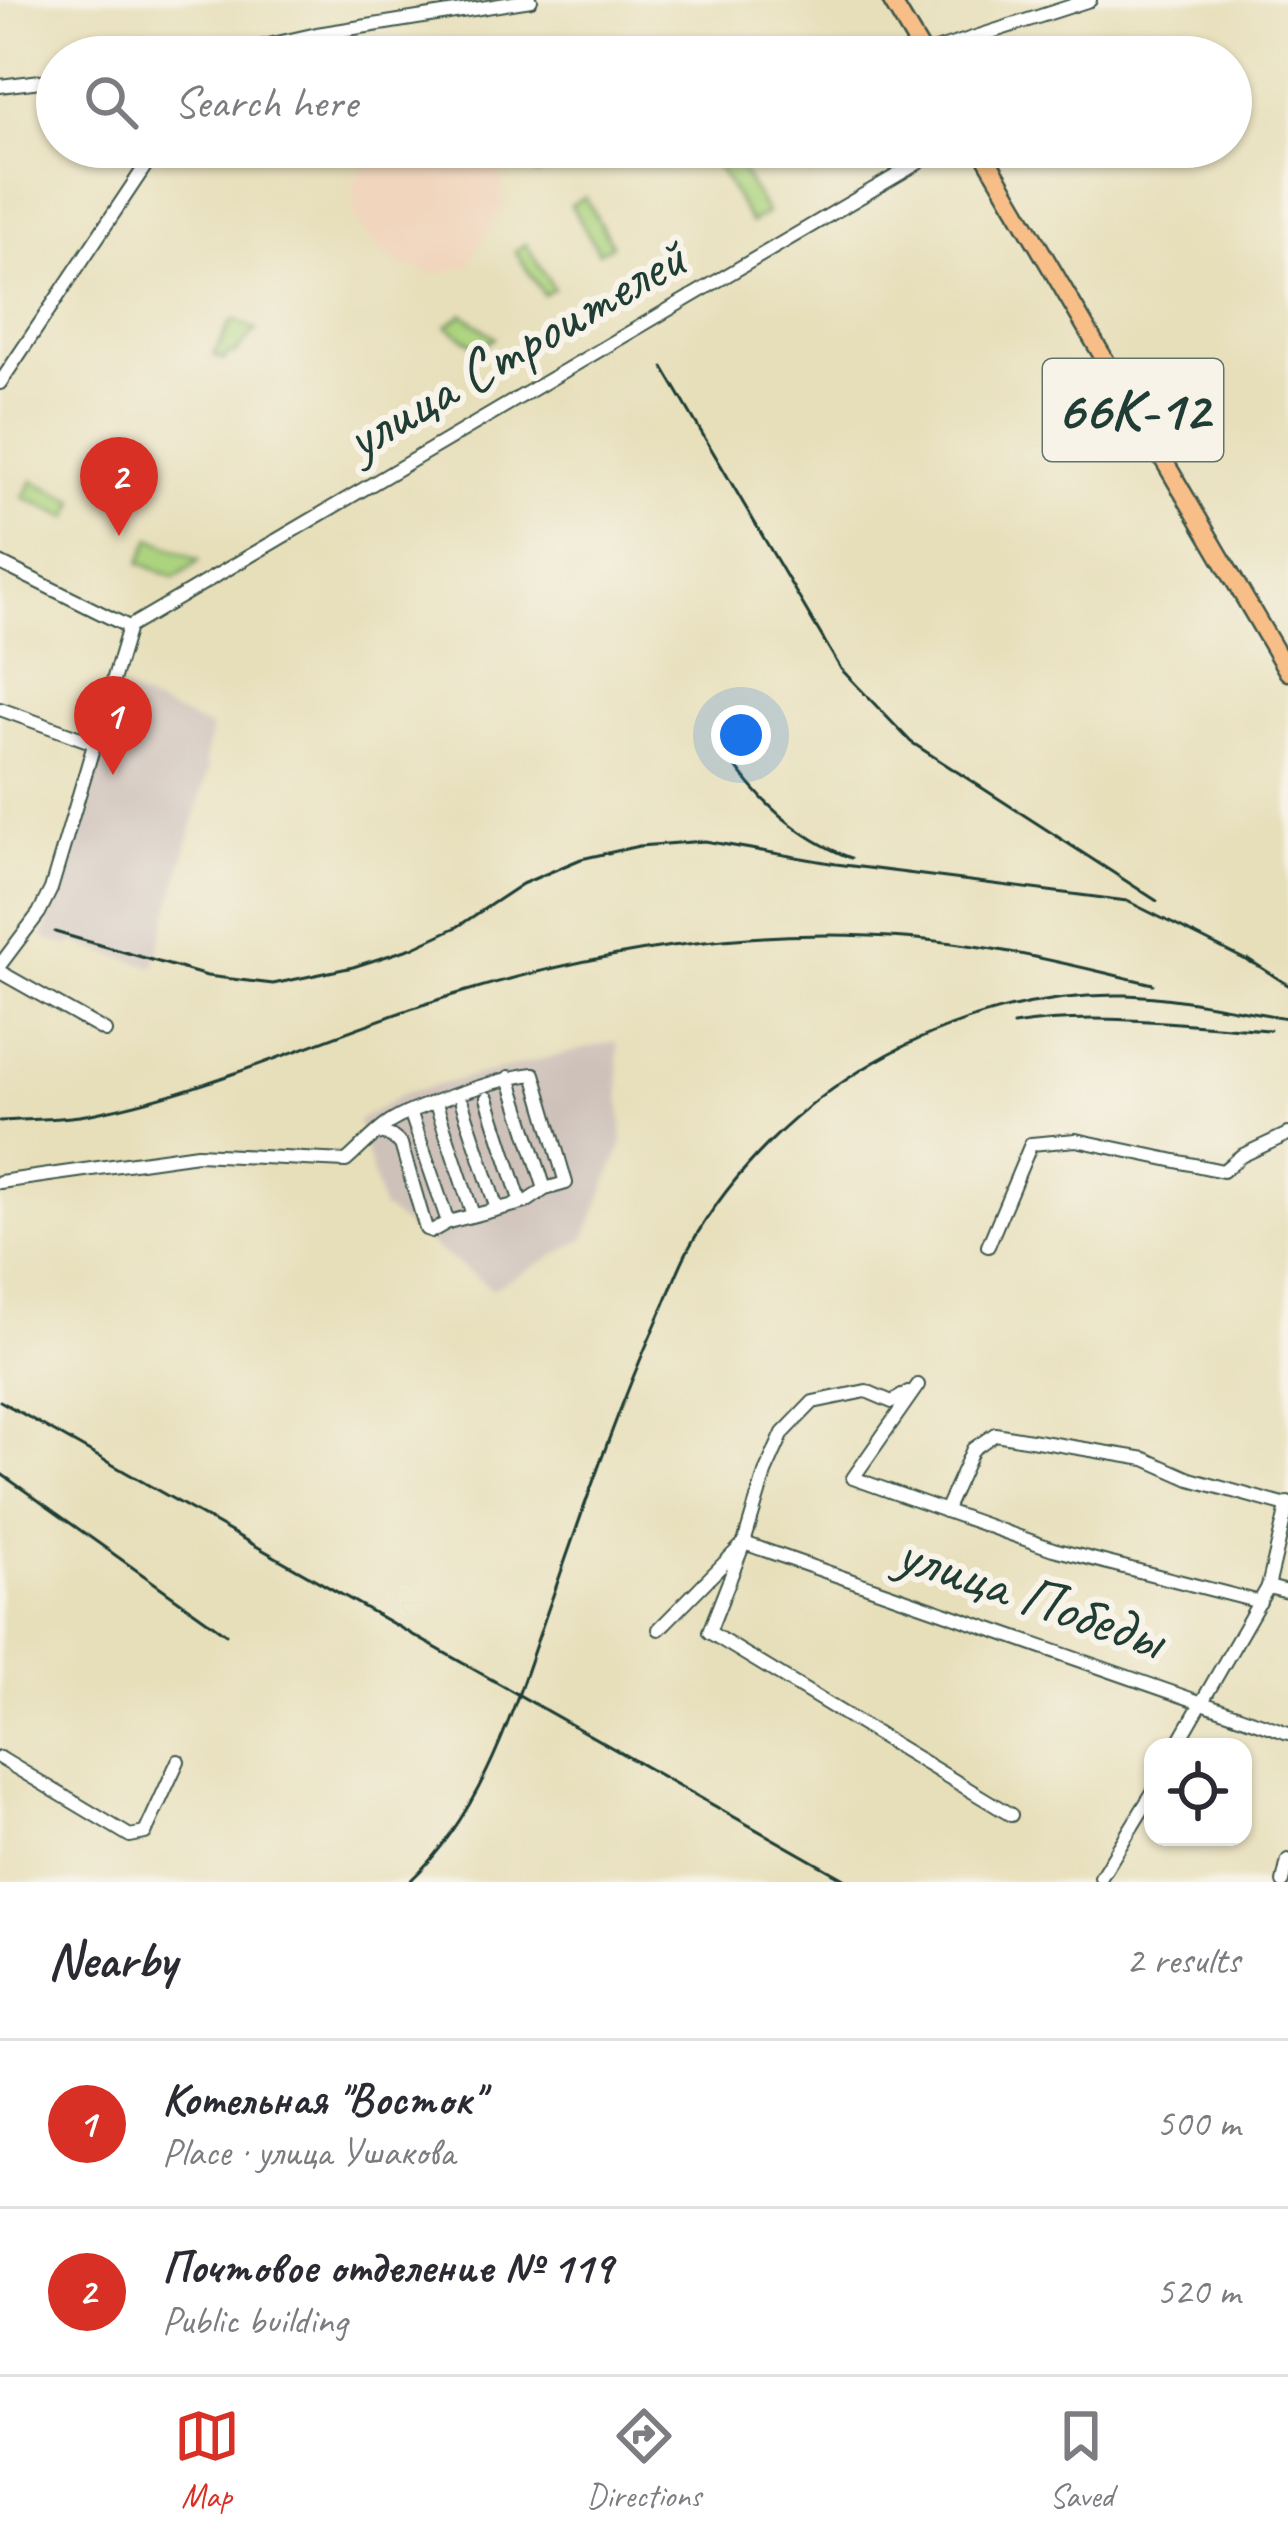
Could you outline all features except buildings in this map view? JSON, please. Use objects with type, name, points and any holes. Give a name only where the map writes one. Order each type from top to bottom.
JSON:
[{"type":"main road","points":[[891,0],[912,36]]},
{"type":"main road","name":"66К-12","points":[[992,168],[1288,672]]},
{"type":"street","points":[[308,36],[483,3],[531,0]]},
{"type":"street","points":[[983,36],[1090,0]]},
{"type":"street","points":[[0,86],[36,82]]},
{"type":"street","points":[[0,383],[144,168]]},
{"type":"street","name":"улица Строителей","points":[[129,628],[909,168]]},
{"type":"street","points":[[0,563],[129,628],[45,903],[0,969],[105,1031]]},
{"type":"street","points":[[0,709],[94,743]]},
{"type":"street","points":[[0,1182],[197,1154],[346,1161],[391,1121],[509,1077],[534,1074],[566,1183],[432,1231],[426,1229],[401,1144],[378,1133]]},
{"type":"street","points":[[509,1077],[545,1189]]},
{"type":"street","points":[[487,1097],[520,1203]]},
{"type":"street","points":[[461,1102],[497,1209]]},
{"type":"street","points":[[436,1104],[473,1216]]},
{"type":"street","points":[[411,1114],[448,1222]]},
{"type":"street","points":[[988,1246],[1031,1144],[1076,1140],[1222,1172],[1241,1156],[1288,1134]]},
{"type":"street","points":[[1011,1815],[709,1632],[783,1433],[814,1402],[866,1391],[892,1402],[918,1385],[853,1478],[1054,1549],[1260,1602]]},
{"type":"street","points":[[945,1511],[973,1449],[995,1434],[1145,1460],[1190,1479],[1287,1504],[1268,1588],[1181,1738]]},
{"type":"street","points":[[659,1629],[744,1543]]},
{"type":"street","name":"улица Победы","points":[[744,1543],[1288,1733]]},
{"type":"street","points":[[1268,1588],[1288,1592]]},
{"type":"street","points":[[0,1758],[130,1836],[145,1833],[178,1761]]},
{"type":"street","points":[[1101,1876],[1144,1807]]},
{"type":"street","points":[[1282,1882],[1288,1860]]},
{"type":"shaded area","points":[[365,168],[495,168],[503,183],[503,204],[468,266],[435,274],[397,263],[367,239],[354,215],[354,183]]},
{"type":"shaded area","points":[[801,168],[819,168],[823,175],[809,182]]},
{"type":"shaded area","points":[[113,686],[211,728],[208,770],[154,967],[43,938],[96,755],[103,756],[111,725],[105,716]]},
{"type":"shaded area","points":[[617,1041],[623,1142],[585,1239],[492,1289],[382,1208],[358,1121],[405,1093]]},
{"type":"green space","points":[[718,168],[740,168],[767,213],[751,223]]},
{"type":"green space","points":[[585,197],[612,245],[599,253],[571,205]]},
{"type":"green space","points":[[526,244],[554,289],[544,295],[515,251]]},
{"type":"green space","points":[[463,314],[495,338],[479,349],[447,326]]},
{"type":"green space","points":[[236,320],[256,330],[224,360],[214,355]]},
{"type":"green space","points":[[33,481],[76,501],[69,518],[23,497]]},
{"type":"green space","points":[[151,538],[199,560],[175,578],[140,563]]},
{"type":"railway","points":[[663,367],[841,669],[911,742],[1157,901]]},
{"type":"railway","points":[[727,753],[780,816],[851,858]]},
{"type":"railway","points":[[55,932],[207,976],[273,984],[353,967],[412,948],[457,927],[522,884],[581,859],[639,846],[705,841],[836,864],[1127,901],[1258,966]]},
{"type":"railway","points":[[0,1121],[80,1116],[139,1103],[463,992],[594,959],[726,940],[859,935],[926,940],[1013,953],[1153,984]]},
{"type":"railway","points":[[1248,959],[1288,985]]},
{"type":"railway","points":[[409,1882],[459,1821],[496,1751],[614,1425],[685,1255],[726,1191],[770,1142],[820,1099],[875,1062],[934,1033],[996,1011],[1061,998],[1126,995],[1288,1018]]},
{"type":"railway","points":[[1013,1025],[1109,1019],[1270,1030]]},
{"type":"railway","points":[[0,1401],[849,1882]]},
{"type":"railway","points":[[0,1473],[226,1634]]},
{"type":"place","name":"Почтовое отделение № 119","points":[[119,536]]},
{"type":"place","name":"Котельная \"Восток\"","points":[[113,775]]}]
